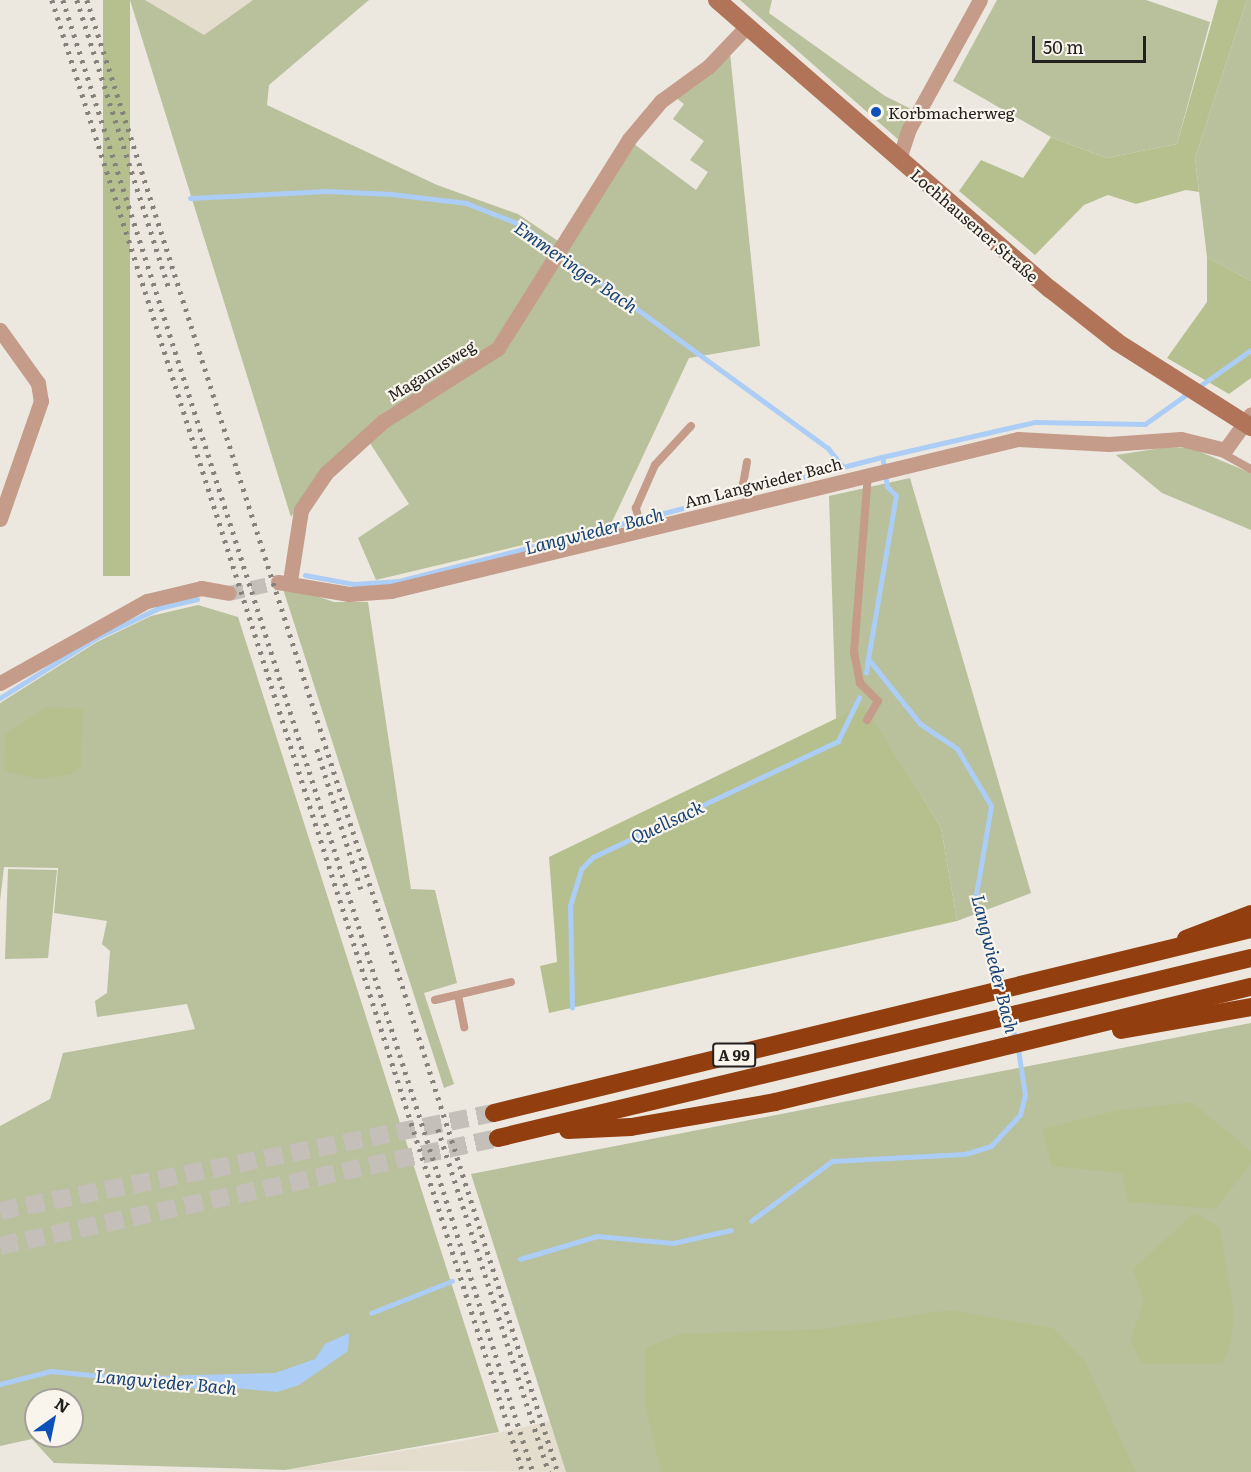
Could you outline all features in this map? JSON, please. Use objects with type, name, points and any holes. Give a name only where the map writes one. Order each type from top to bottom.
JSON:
[{"type":"highway","points":[[1168,951],[1199,930],[1251,914]]},
{"type":"highway","name":"A 99","points":[[494,1113],[1251,929]]},
{"type":"highway","name":"A 99","points":[[498,1138],[1048,1009],[1251,958]]},
{"type":"highway","points":[[518,1132],[631,1127],[695,1117],[989,1052],[1251,987]]},
{"type":"highway","points":[[1063,1034],[1128,1029],[1251,1007]]},
{"type":"main road","name":"Lochhausener Straße","points":[[717,0],[899,159],[1100,329],[1193,391],[1249,422]]},
{"type":"street","points":[[899,159],[909,129],[980,0]]},
{"type":"street","name":"Maganusweg","points":[[284,582],[301,510],[326,474],[382,422],[498,348],[561,254],[629,139],[661,101],[709,66],[746,27]]},
{"type":"street","points":[[0,330],[38,383],[41,401],[0,519]]},
{"type":"street","points":[[1219,451],[1229,448],[1249,422]]},
{"type":"street","name":"Am Langwieder Bach","points":[[284,582],[375,594],[748,500],[1018,440],[1109,444],[1181,438],[1219,451]]},
{"type":"street","points":[[0,682],[147,601],[201,588],[229,592]]},
{"type":"lane","points":[[641,527],[637,511],[655,465],[691,426]]},
{"type":"lane","points":[[1219,451],[1251,469]]},
{"type":"lane","points":[[747,462],[744,487],[748,500]]},
{"type":"lane","points":[[867,720],[878,701],[860,683],[854,652],[878,472]]},
{"type":"lane","points":[[435,1000],[511,982]]},
{"type":"lane","points":[[458,995],[464,1027]]},
{"type":"shaded area","points":[[145,0],[253,0],[204,35]]},
{"type":"shaded area","points":[[550,1421],[566,1472],[285,1470],[463,1441]]},
{"type":"green space","points":[[103,0],[130,0],[130,576],[103,576]]},
{"type":"green space","points":[[130,0],[145,0],[204,35],[253,0],[369,0],[269,85],[267,105],[437,185],[518,214],[564,245],[508,332],[322,470],[291,517]]},
{"type":"green space","points":[[740,0],[772,0],[769,13],[885,96],[917,112],[900,141]]},
{"type":"green space","points":[[997,0],[1146,0],[1210,22],[1177,144],[1106,158],[1051,137],[953,81]]},
{"type":"green space","points":[[1218,0],[1247,0],[1195,158],[1199,192],[1186,190],[1136,204],[1108,195],[1084,205],[1035,255],[959,191],[981,160],[1023,178],[1051,137],[1106,158],[1177,144]]},
{"type":"green space","points":[[1247,0],[1251,0],[1251,281],[1207,257],[1195,158]]},
{"type":"green space","points":[[730,53],[760,346],[689,358],[611,524],[376,580],[358,538],[409,504],[368,440],[481,367],[630,141],[696,190],[708,172],[690,160],[704,141],[673,119],[684,104],[675,97]]},
{"type":"green space","points":[[1207,257],[1251,281],[1251,378],[1229,394],[1167,358],[1207,302]]},
{"type":"green space","points":[[1168,447],[1191,448],[1251,473],[1251,530],[1162,493],[1116,455]]},
{"type":"green space","points":[[910,478],[1031,893],[957,921],[941,827],[864,706],[836,719],[829,496]]},
{"type":"green space","points":[[290,587],[334,602],[368,602],[411,889],[435,890],[457,983],[424,993],[454,1084],[444,1088],[283,589]]},
{"type":"green space","points":[[198,605],[238,617],[499,1432],[285,1470],[54,1463],[40,1448],[84,1448],[84,1388],[24,1388],[24,1441],[0,1446],[0,1126],[50,1099],[63,1053],[195,1029],[187,1004],[97,1017],[95,1001],[107,993],[110,951],[102,944],[107,921],[54,913],[58,868],[4,867],[0,901],[0,703],[97,642],[151,616]]},
{"type":"green space","points":[[864,705],[941,827],[957,921],[549,1013],[540,966],[557,962],[549,857]]},
{"type":"green space","points":[[46,707],[83,709],[81,766],[72,774],[38,779],[4,771],[5,734]]},
{"type":"green space","points":[[8,869],[57,870],[48,958],[5,959]]},
{"type":"green space","points":[[1251,1023],[1251,1472],[566,1472],[471,1174]]},
{"type":"green space","points":[[1192,1102],[1251,1151],[1251,1164],[1215,1209],[1128,1202],[1122,1173],[1052,1166],[1042,1129],[1119,1110]]},
{"type":"green space","points":[[1194,1213],[1220,1227],[1234,1313],[1230,1348],[1222,1364],[1142,1364],[1130,1340],[1144,1301],[1133,1269]]},
{"type":"green space","points":[[949,1310],[1053,1328],[1085,1361],[1136,1472],[661,1472],[646,1409],[645,1348],[680,1334],[823,1329]]},
{"type":"water","points":[[349,1333],[348,1351],[299,1385],[277,1392],[113,1377],[275,1373],[315,1359],[325,1344]]},
{"type":"waterway","name":"Emmeringer Bach","points":[[190,198],[327,191],[391,194],[466,203],[522,225],[828,448],[842,465]]},
{"type":"waterway","name":"Langwieder Bach","points":[[1197,388],[1251,350]]},
{"type":"waterway","name":"Langwieder Bach","points":[[1003,985],[975,901],[991,806],[957,749],[920,724],[868,659],[896,496],[887,487],[882,457],[1035,422],[1145,424],[1190,392]]},
{"type":"waterway","name":"Langwieder Bach","points":[[305,575],[354,584],[399,581],[882,457]]},
{"type":"waterway","name":"Langwieder Bach","points":[[0,698],[96,638],[159,608],[197,599]]},
{"type":"waterway","name":"Quellsack","points":[[866,673],[868,659]]},
{"type":"waterway","name":"Quellsack","points":[[572,1008],[570,906],[581,869],[593,857],[838,741],[859,698]]},
{"type":"waterway","name":"Langwieder Bach","points":[[1005,993],[1009,1011]]},
{"type":"waterway","name":"Langwieder Bach","points":[[1011,1020],[1016,1041]]},
{"type":"waterway","name":"Langwieder Bach","points":[[751,1221],[832,1161],[965,1154],[991,1146],[1020,1115],[1025,1095],[1018,1049]]},
{"type":"waterway","name":"Langwieder Bach","points":[[520,1259],[597,1236],[673,1243],[731,1230]]},
{"type":"waterway","name":"Langwieder Bach","points":[[371,1313],[452,1281]]},
{"type":"waterway","name":"Langwieder Bach","points":[[0,1384],[51,1371],[221,1388]]},
{"type":"tunnel","points":[[229,593],[278,582]]},
{"type":"tunnel","points":[[0,1211],[494,1113]]},
{"type":"tunnel","points":[[0,1246],[498,1138]]},
{"type":"railway","points":[[52,0],[523,1472]]},
{"type":"railway","points":[[63,0],[533,1472]]},
{"type":"railway","points":[[77,0],[169,289]]},
{"type":"railway","points":[[87,0],[558,1472]]},
{"type":"railway","points":[[317,749],[361,889]]},
{"type":"railway","points":[[438,1129],[549,1472]]},
{"type":"place","name":"Korbmacherweg","points":[[876,112]]}]
